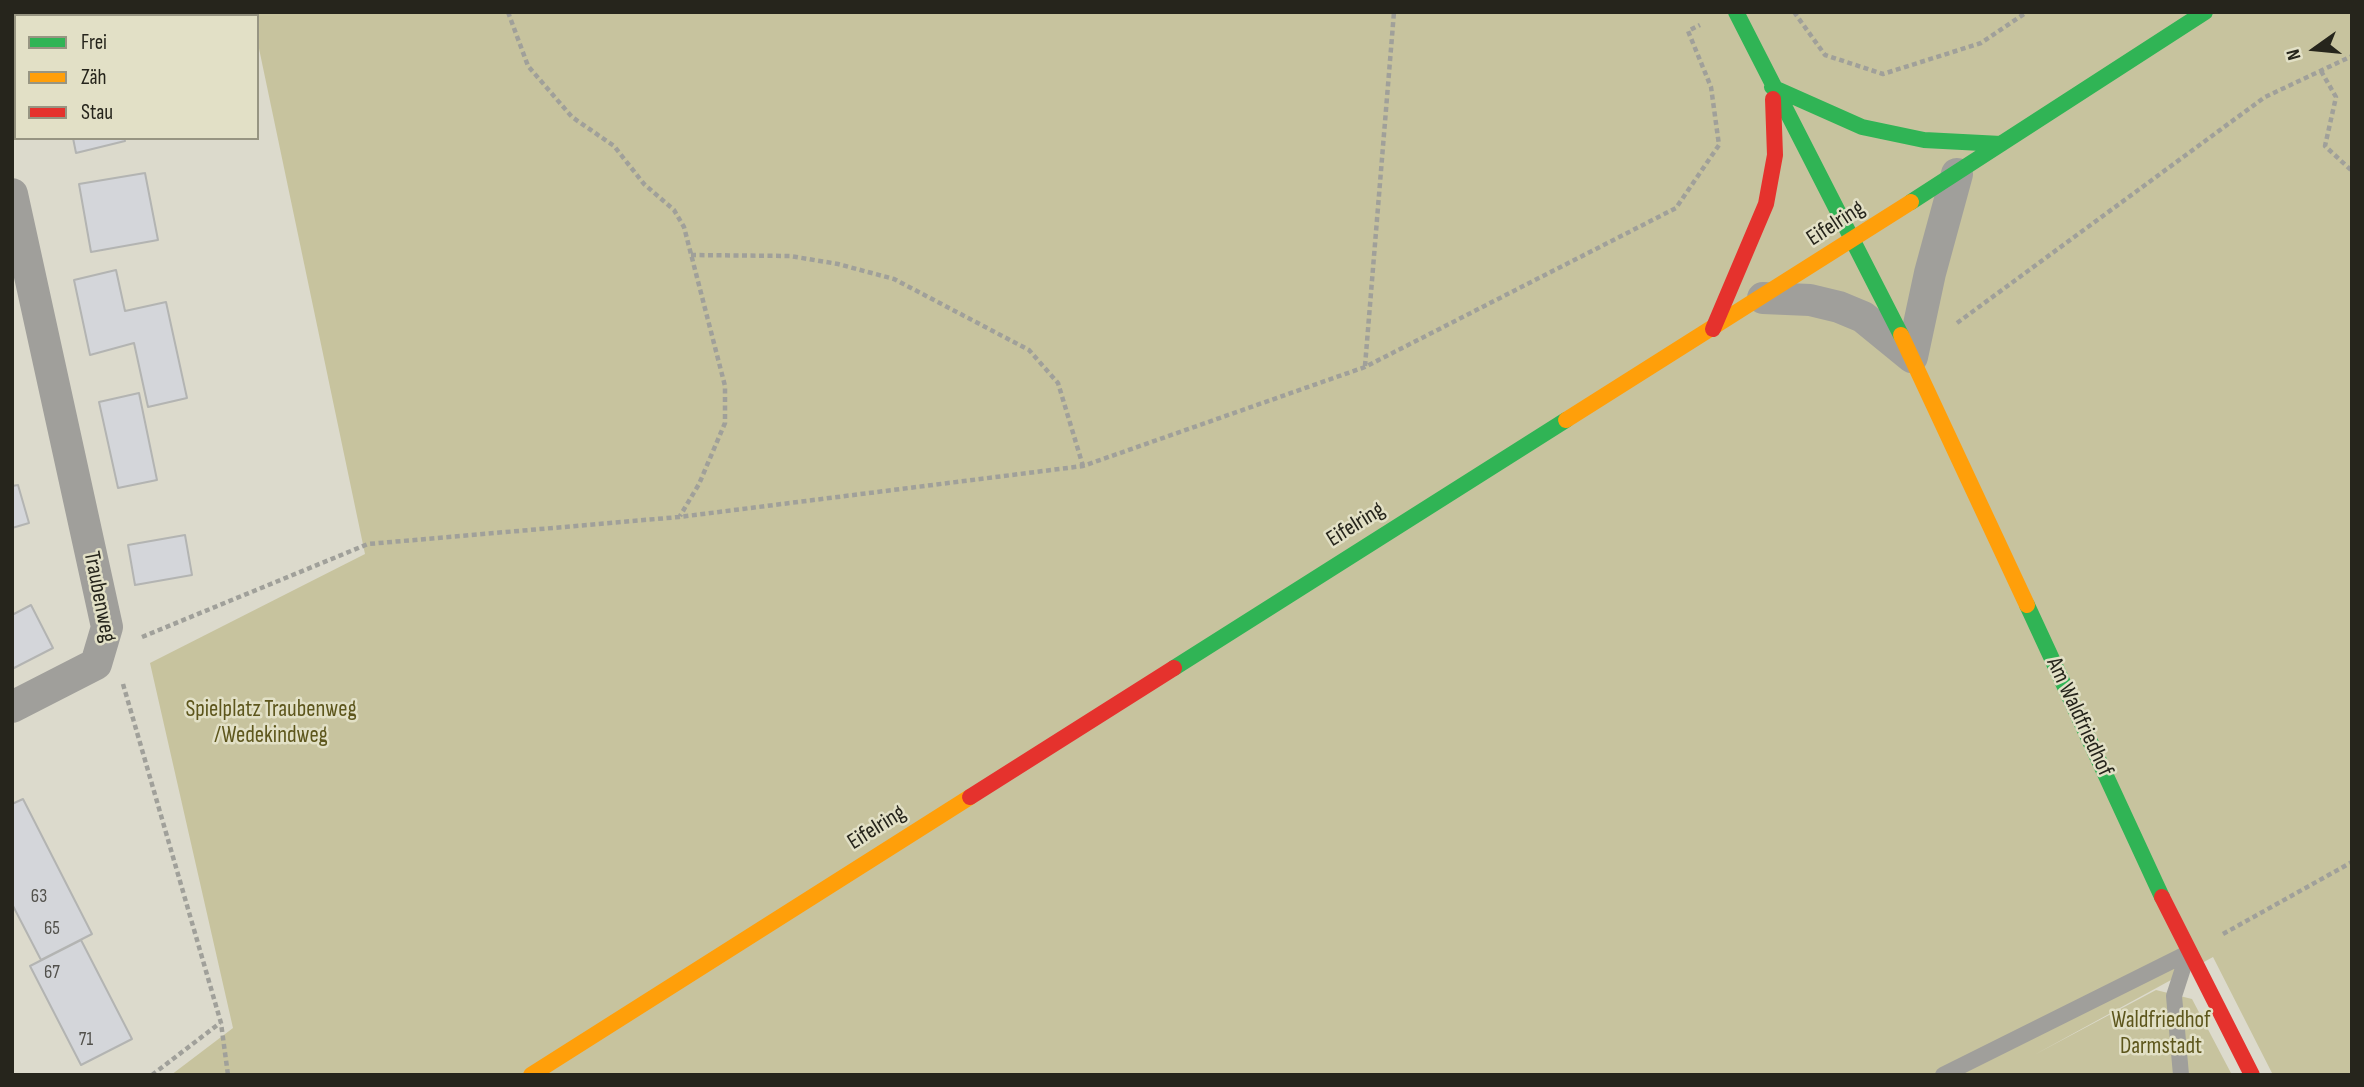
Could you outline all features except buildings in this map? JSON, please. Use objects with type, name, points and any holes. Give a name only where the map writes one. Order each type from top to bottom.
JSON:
[{"type":"main road","name":"Am Waldfriedhof","points":[[1736,12],[1912,357],[2188,953],[2252,1075]]},
{"type":"main road","name":"Eifelring","points":[[531,1075],[1763,298],[2205,12]]},
{"type":"main road","points":[[1713,329],[1766,204],[1775,155],[1772,87],[1862,127],[1924,140],[2001,144]]},
{"type":"street","points":[[1912,357],[1930,274],[1957,174]]},
{"type":"street","name":"Traubenweg","points":[[12,194],[107,627],[105,638]]},
{"type":"street","name":"Am Waldfriedhof","points":[[1763,298],[1810,300],[1851,312],[1863,317],[1912,357]]},
{"type":"street","points":[[12,707],[96,664],[105,638]]},
{"type":"lane","points":[[1943,1075],[2188,953]]},
{"type":"lane","points":[[2181,1075],[2174,996],[2188,953]]},
{"type":"path","points":[[508,12],[528,66],[572,117],[614,146],[644,184],[674,210],[684,227],[725,386],[725,424],[699,484],[680,517]]},
{"type":"path","points":[[1365,367],[1394,12]]},
{"type":"path","points":[[1794,12],[1825,55],[1883,74],[1981,43],[2027,12]]},
{"type":"path","points":[[105,638],[148,637],[368,544],[680,517],[1083,466],[1365,367],[1676,208],[1719,145],[1711,87],[1688,31]]},
{"type":"path","points":[[1956,324],[2265,97],[2352,56]]},
{"type":"path","points":[[2321,71],[2336,97],[2325,146],[2352,171]]},
{"type":"path","points":[[691,255],[790,256],[838,264],[894,279],[1029,350],[1058,383],[1083,466]]},
{"type":"path","name":"Traubenweg","points":[[105,638],[130,699],[221,1023],[228,1075]]},
{"type":"path","points":[[2188,953],[2352,862]]},
{"type":"path","points":[[152,1075],[221,1023]]},
{"type":"green space","points":[[2352,12],[2352,1075],[2273,1075],[2213,957],[2034,1055],[2156,990],[2192,999],[2232,1075],[171,1075],[233,1028],[150,663],[365,554],[259,49],[259,14],[252,14]]},
{"type":"traffic: fast","points":[[1736,12],[1901,335]]},
{"type":"traffic: fast","points":[[1911,202],[2205,12]]},
{"type":"traffic: fast","points":[[1772,87],[1862,127],[1924,140],[2001,144]]},
{"type":"traffic: fast","points":[[1174,668],[1566,420]]},
{"type":"traffic: fast","points":[[2027,605],[2162,897]]},
{"type":"traffic: slow","points":[[1566,420],[1911,202]]},
{"type":"traffic: slow","points":[[1901,335],[2027,605]]},
{"type":"traffic: slow","points":[[531,1075],[970,797]]},
{"type":"traffic: jam","points":[[1713,329],[1766,204],[1775,155],[1773,99]]},
{"type":"traffic: jam","points":[[970,797],[1174,668]]},
{"type":"traffic: jam","points":[[2162,897],[2252,1075]]},
{"type":"park label","name":"Spielplatz Traubenweg /Wedekindweg","points":[[271,723]]},
{"type":"park label","name":"Waldfriedhof Darmstadt","points":[[2161,1034]]}]
